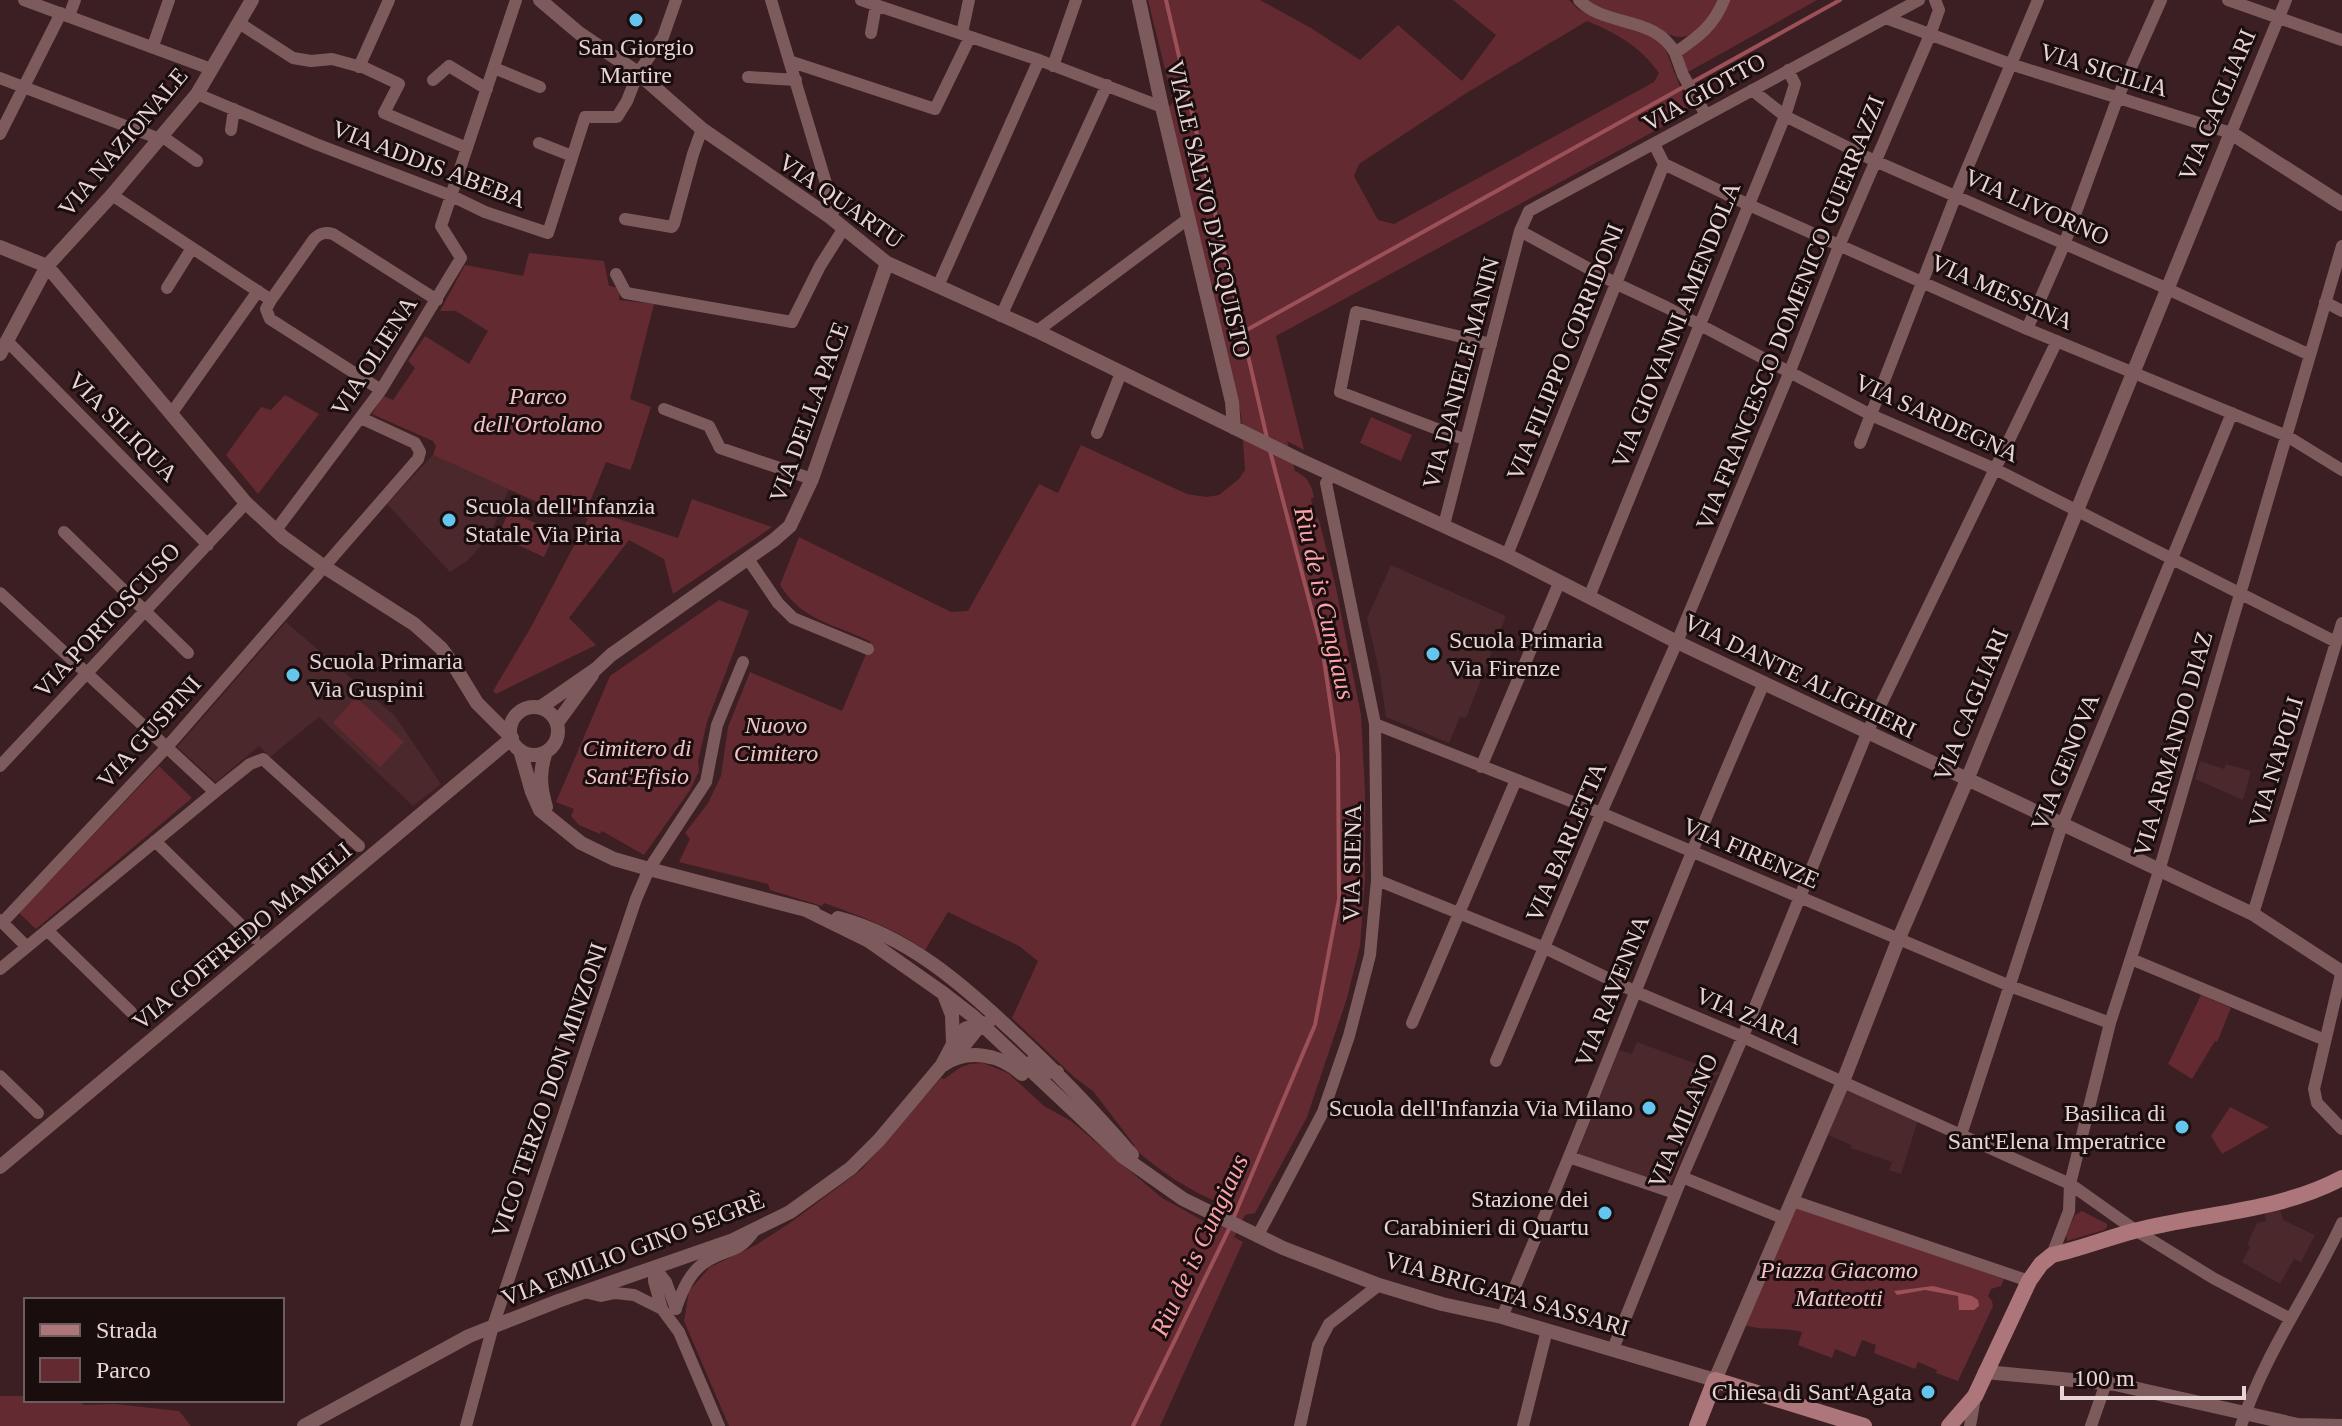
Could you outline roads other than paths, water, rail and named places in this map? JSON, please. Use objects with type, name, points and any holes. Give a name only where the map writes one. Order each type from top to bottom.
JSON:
[{"type":"main road","points":[[1949,1426],[1975,1396],[2029,1281],[2052,1255],[2135,1230],[2271,1204],[2318,1191],[2342,1178]]},
{"type":"main road","name":"VIA CAGLIARI","points":[[1697,1426],[1715,1380]]},
{"type":"main road","name":"VIA BRIGATA SASSARI","points":[[1715,1380],[1864,1426]]},
{"type":"street","points":[[24,0],[211,69]]},
{"type":"street","points":[[0,134],[23,87],[75,0]]},
{"type":"street","points":[[153,46],[169,0]]},
{"type":"street","name":"VIA NAZIONALE","points":[[3,347],[47,266],[197,94],[252,0]]},
{"type":"street","points":[[359,67],[389,0]]},
{"type":"street","points":[[452,196],[516,0]]},
{"type":"street","name":"VIA QUARTU","points":[[540,0],[579,33],[638,73],[702,129],[830,217],[887,263],[1037,331],[1240,431]]},
{"type":"street","points":[[638,73],[663,37],[676,0]]},
{"type":"street","points":[[771,0],[834,210],[830,217]]},
{"type":"street","points":[[861,0],[1039,60],[1162,107]]},
{"type":"street","points":[[792,62],[935,109],[966,35],[969,0]]},
{"type":"street","points":[[1053,66],[1076,0]]},
{"type":"street","name":"VIALE SALVO D'ACQUISTO","points":[[1138,0],[1240,431]]},
{"type":"street","points":[[1579,0],[1585,7],[1608,17],[1645,26],[1669,42],[1683,75],[1706,115]]},
{"type":"street","points":[[1675,53],[1716,18],[1724,0]]},
{"type":"street","name":"VIA GIOTTO","points":[[1520,231],[1529,211],[1919,0]]},
{"type":"street","name":"VIA FRANCESCO DOMENICO GUERRAZZI","points":[[1677,642],[1839,246],[1930,35],[1939,10],[1935,0]]},
{"type":"street","points":[[1860,443],[1956,195],[2038,0]]},
{"type":"street","points":[[2027,329],[2064,245],[2118,97],[2161,0]]},
{"type":"street","points":[[2228,0],[2342,40]]},
{"type":"street","name":"VIA CAGLIARI","points":[[1715,1380],[1843,1081],[1899,938],[1967,780],[2286,0]]},
{"type":"street","points":[[871,33],[876,5]]},
{"type":"street","name":"VIA SICILIA","points":[[1886,18],[2010,64],[2231,133],[2342,204]]},
{"type":"street","points":[[239,23],[293,58],[311,61],[332,59],[399,84],[384,113],[467,148]]},
{"type":"street","points":[[938,286],[1039,60]]},
{"type":"street","points":[[433,80],[449,66],[487,89]]},
{"type":"street","points":[[494,68],[540,87]]},
{"type":"street","name":"VIA GIOVANNI AMENDOLA","points":[[1589,597],[1785,116],[1795,84],[1788,70]]},
{"type":"street","name":"VIA ADDIS ABEBA","points":[[197,94],[485,212],[548,233],[585,117],[617,117],[638,73]]},
{"type":"street","points":[[748,77],[796,80]]},
{"type":"street","points":[[0,78],[161,138],[197,161]]},
{"type":"street","points":[[1001,316],[1107,85]]},
{"type":"street","name":"VIA LIVORNO","points":[[1752,90],[1785,116],[1875,161],[2310,355]]},
{"type":"street","points":[[231,130],[234,109]]},
{"type":"street","points":[[625,219],[672,227],[702,129]]},
{"type":"street","points":[[539,143],[572,156]]},
{"type":"street","points":[[1654,144],[1664,164]]},
{"type":"street","name":"VIA MESSINA","points":[[1664,164],[2027,329],[2287,436],[2342,470]]},
{"type":"street","name":"VIA FILIPPO CORRIDONI","points":[[1507,555],[1664,164]]},
{"type":"street","points":[[112,195],[258,291],[268,306],[270,319],[381,390]]},
{"type":"street","name":"VIA OLIENA","points":[[276,530],[381,390],[461,258],[441,226],[452,196]]},
{"type":"street","points":[[1037,331],[1189,218]]},
{"type":"street","points":[[616,274],[626,293],[792,322],[820,266],[844,228]]},
{"type":"street","name":"VIA SARDEGNA","points":[[1520,231],[1871,415],[1995,469],[2336,642]]},
{"type":"street","name":"VIA DANIELE MANIN","points":[[1444,525],[1520,231]]},
{"type":"street","points":[[268,306],[317,235],[328,233],[437,300]]},
{"type":"street","name":"VIA ARMANDO DIAZ","points":[[2052,1255],[2068,1213],[2070,1184],[2110,1023],[2159,871],[2342,246]]},
{"type":"street","points":[[0,247],[47,266],[246,503],[323,566],[414,624],[441,648],[477,703],[514,742],[530,755],[546,752]]},
{"type":"street","points":[[167,288],[192,248]]},
{"type":"street","name":"VIA DELLA PACE","points":[[541,707],[790,526],[812,479],[887,263]]},
{"type":"street","points":[[171,414],[258,291]]},
{"type":"street","points":[[2325,302],[2342,311]]},
{"type":"street","points":[[1466,440],[1340,392],[1356,312],[1491,344]]},
{"type":"street","name":"VIA MILANO","points":[[1613,1349],[1867,733],[2057,341]]},
{"type":"street","name":"VIA SILIQUA","points":[[3,347],[208,545]]},
{"type":"street","points":[[1097,433],[1121,373]]},
{"type":"street","points":[[664,409],[709,426],[720,448],[812,479]]},
{"type":"street","name":"VIA GENOVA","points":[[1961,1135],[2062,825],[2232,413]]},
{"type":"street","name":"VIA GUSPINI","points":[[1,922],[167,747],[418,459],[420,452],[415,443],[361,418]]},
{"type":"street","name":"VIA DANTE ALIGHIERI","points":[[1240,431],[1507,555],[1677,642],[2253,914],[2342,971]]},
{"type":"street","name":"VIA SIENA","points":[[1258,1235],[1323,1112],[1349,1036],[1370,955],[1377,880],[1375,724],[1326,483],[1332,474]]},
{"type":"street","name":"VIA PORTOSCUSO","points":[[0,766],[246,503]]},
{"type":"street","points":[[64,532],[188,653]]},
{"type":"street","points":[[748,559],[778,603],[793,618],[868,649]]},
{"type":"street","points":[[1481,767],[1559,583]]},
{"type":"street","points":[[0,593],[215,792]]},
{"type":"street","name":"VIA NAPOLI","points":[[2253,914],[2342,623]]},
{"type":"street","name":"VIA BARLETTA","points":[[1496,1061],[1677,642]]},
{"type":"street","points":[[649,869],[706,782],[717,725],[743,662]]},
{"type":"street","name":"VIA DELLA PACE","points":[[557,723],[596,669]]},
{"type":"street","name":"VIA RAVENNA","points":[[1502,1317],[1634,991],[1764,683]]},
{"type":"street","points":[[477,703],[519,712],[533,706],[541,707],[554,716],[557,739],[546,752],[541,776],[549,818]]},
{"type":"street","points":[[519,712],[511,725],[514,742],[540,810],[581,843],[614,859],[843,919],[872,936]]},
{"type":"street","name":"VIA FIRENZE","points":[[1375,724],[1601,813],[2010,986],[2110,1023]]},
{"type":"street","name":"VIA GOFFREDO MAMELI","points":[[0,1167],[514,742]]},
{"type":"street","points":[[0,969],[250,764],[263,759],[359,846]]},
{"type":"street","points":[[1412,1023],[1516,780]]},
{"type":"street","points":[[155,841],[254,938]]},
{"type":"street","name":"VICO TERZO DON MINZONI","points":[[466,1426],[493,1326],[631,914],[649,869]]},
{"type":"street","name":"VIA ZARA","points":[[1377,880],[1545,948],[1634,991],[2070,1184],[2135,1230],[2213,1278],[2289,1318]]},
{"type":"street","points":[[1,922],[27,947]]},
{"type":"street","points":[[47,930],[131,1012]]},
{"type":"street","name":"VIA BRIGATA SASSARI","points":[[872,936],[922,956],[962,986],[1057,1072],[1150,1176]]},
{"type":"street","name":"VIA BRIGATA SASSARI","points":[[872,936],[981,1024],[1122,1156],[1183,1199],[1283,1248],[1379,1285],[1442,1304],[1502,1317],[1715,1380]]},
{"type":"street","points":[[922,956],[925,968],[984,1016],[978,1030],[954,1050]]},
{"type":"street","points":[[2131,959],[2325,1040]]},
{"type":"street","points":[[2342,971],[2314,1089],[2317,1103],[2342,1129]]},
{"type":"street","points":[[943,993],[952,1015],[954,1050]]},
{"type":"street","points":[[981,1024],[991,1022],[1043,1071],[1057,1072]]},
{"type":"street","points":[[954,1050],[1002,1060],[1013,1065],[1033,1084],[1045,1085]]},
{"type":"street","name":"VIA EMILIO GINO SEGRÈ","points":[[304,1426],[469,1336],[754,1231],[790,1212],[851,1168],[879,1140],[954,1050]]},
{"type":"street","points":[[0,1076],[38,1113]]},
{"type":"street","points":[[1569,1157],[1675,1193]]},
{"type":"street","points":[[1682,1177],[1785,1219]]},
{"type":"street","points":[[1793,1201],[2029,1281]]},
{"type":"street","points":[[2068,1213],[2082,1205],[2099,1204]]},
{"type":"street","points":[[2243,1419],[2289,1318],[2342,1223]]},
{"type":"street","points":[[669,1308],[698,1268],[706,1261],[744,1245],[754,1231]]},
{"type":"street","points":[[654,1267],[654,1281],[669,1308],[719,1426]]},
{"type":"street","points":[[1300,1426],[1318,1345],[1329,1324],[1379,1285]]},
{"type":"street","points":[[584,1292],[601,1296],[615,1293],[634,1295],[669,1308]]},
{"type":"street","points":[[1523,1426],[1547,1330]]},
{"type":"street","points":[[1985,1372],[2106,1383],[2243,1419],[2342,1426]]},
{"type":"street","points":[[2091,1426],[2106,1383]]},
{"type":"street","points":[[1970,1426],[1975,1396]]},
{"type":"waterway","name":"Riu de is Cungiaus","points":[[1166,0],[1267,438]]},
{"type":"waterway","points":[[1243,332],[1840,0]]},
{"type":"waterway","name":"Riu de is Cungiaus","points":[[1233,1219],[1315,1025],[1339,899],[1338,755],[1323,653],[1270,451]]},
{"type":"waterway","name":"Riu de is Cungiaus","points":[[1133,1426],[1230,1227]]},
{"type":"place","name":"San Giorgio Martire","points":[[636,20]]},
{"type":"place","name":"Scuola dell'Infanzia Statale Via Piria","points":[[449,520]]},
{"type":"place","name":"Scuola Primaria Via Firenze","points":[[1433,654]]},
{"type":"place","name":"Scuola Primaria Via Guspini","points":[[293,675]]},
{"type":"place","name":"Scuola dell'Infanzia Via Milano","points":[[1649,1108]]},
{"type":"place","name":"Basilica di Sant'Elena Imperatrice","points":[[2182,1127]]},
{"type":"place","name":"Stazione dei Carabinieri di Quartu","points":[[1605,1213]]},
{"type":"place","name":"Chiesa di Sant'Agata","points":[[1928,1392]]},
{"type":"park label","name":"Parco dell'Ortolano","points":[[538,410]]},
{"type":"park label","name":"Nuovo Cimitero","points":[[776,739]]},
{"type":"park label","name":"Cimitero di Sant'Efisio","points":[[637,762]]},
{"type":"park label","name":"Piazza Giacomo Matteotti","points":[[1839,1284]]}]
